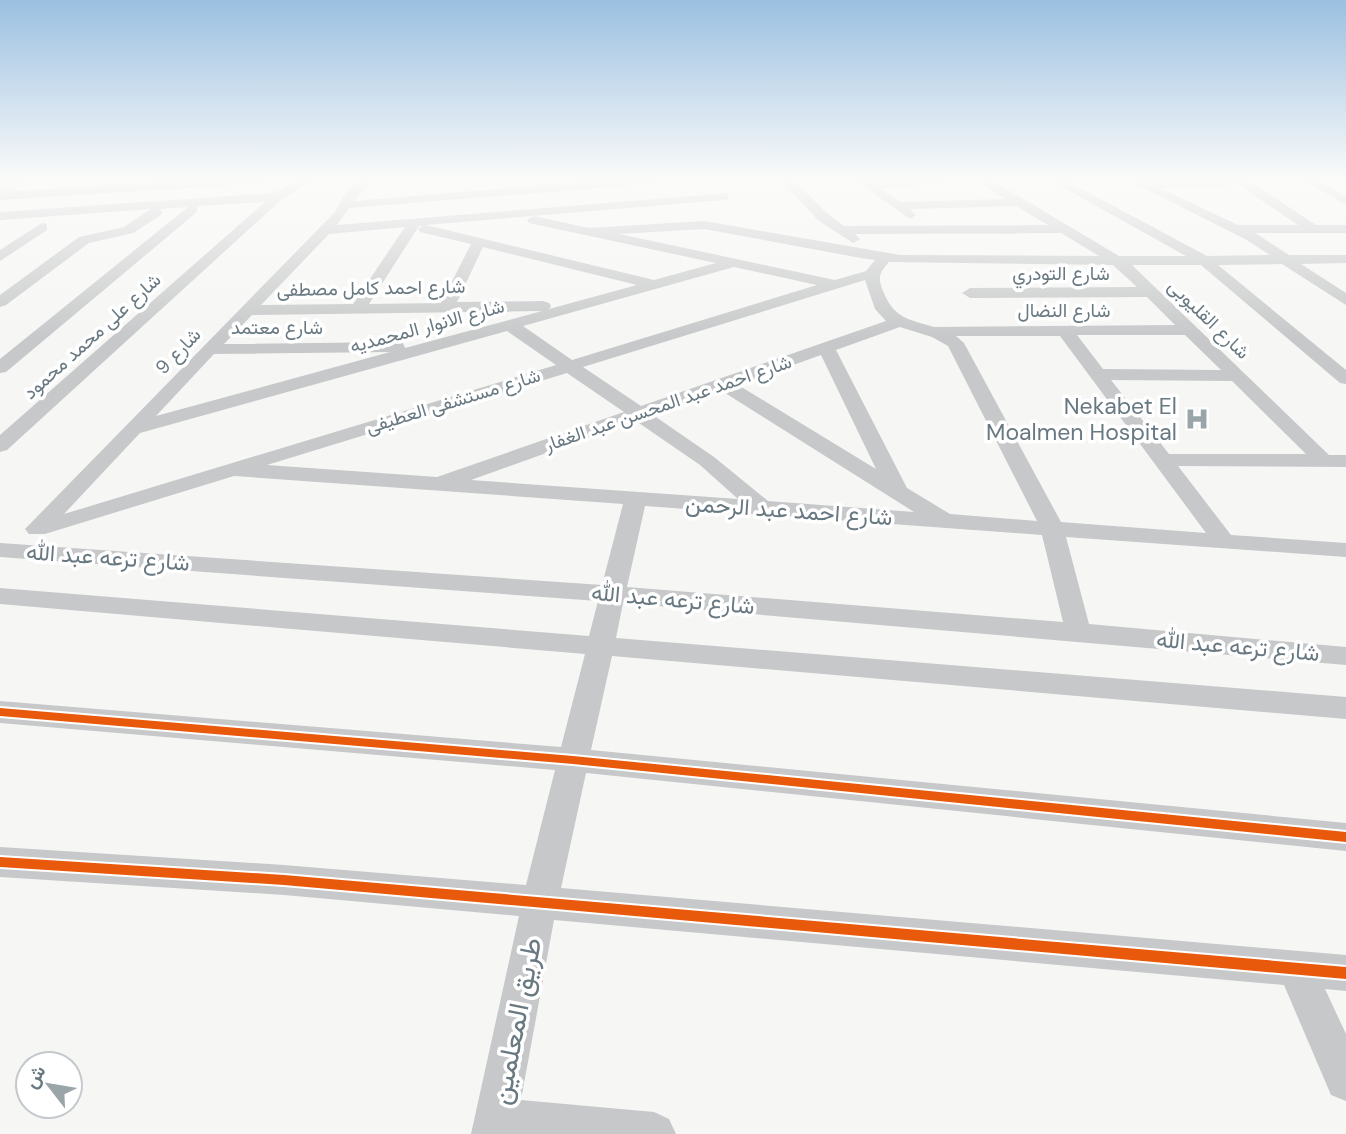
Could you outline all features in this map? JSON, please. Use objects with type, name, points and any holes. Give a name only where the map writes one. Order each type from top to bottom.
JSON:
[{"type":"street","points":[[0,257],[35,232]]},
{"type":"street","points":[[0,302],[84,240],[120,232]]},
{"type":"street","points":[[0,368],[165,232]]},
{"type":"street","name":"شارع على محمد محمود","points":[[0,446],[239,232]]},
{"type":"street","name":"شارع 9","points":[[8,550],[37,529],[322,232]]},
{"type":"street","points":[[358,309],[408,232]]},
{"type":"street","points":[[440,232],[656,285]]},
{"type":"street","points":[[584,232],[835,285]]},
{"type":"street","points":[[663,248],[692,232]]},
{"type":"street","points":[[746,232],[879,263],[959,276],[1116,260],[1346,259]]},
{"type":"street","points":[[843,232],[879,263],[884,311],[901,321],[936,331],[955,343],[1037,493],[1052,529],[1078,631]]},
{"type":"street","name":"شارع القليوبى","points":[[1070,232],[1116,260],[1152,292],[1324,461]]},
{"type":"street","points":[[1152,232],[1204,260],[1346,379]]},
{"type":"street","points":[[1242,232],[1342,294]]},
{"type":"street","points":[[573,265],[621,239]]},
{"type":"street","points":[[446,308],[479,242]]},
{"type":"street","name":"شارع الانوار المحمديه","points":[[132,429],[733,263]]},
{"type":"street","name":"شارع مستشفى العطيفى","points":[[37,529],[835,285],[879,263]]},
{"type":"street","points":[[959,276],[982,311]]},
{"type":"street","name":"شارع التودري","points":[[959,276],[1152,292]]},
{"type":"street","name":"شارع احمد كامل مصطفى","points":[[247,310],[580,306]]},
{"type":"street","name":"شارع احمد عبد المحسن عبد الغفار","points":[[435,486],[901,321]]},
{"type":"street","points":[[510,325],[707,461],[761,507]]},
{"type":"street","name":"شارع النضال","points":[[936,331],[1191,330]]},
{"type":"street","points":[[1065,331],[1223,540]]},
{"type":"street","name":"شارع معتمد","points":[[209,349],[429,347]]},
{"type":"street","points":[[826,348],[897,491]]},
{"type":"street","points":[[1098,374],[1238,376]]},
{"type":"street","points":[[724,383],[944,522]]},
{"type":"street","points":[[1163,460],[1346,461]]},
{"type":"street","name":"شارع احمد عبد الرحمن","points":[[232,469],[435,486],[1346,550]]},
{"type":"street","name":"طريق المعلمين","points":[[494,1127],[540,902],[635,499]]},
{"type":"street","name":"شارع ترعه عبد الله","points":[[8,550],[613,594],[1078,631],[1346,656]]},
{"type":"street","points":[[0,596],[1346,708]]},
{"type":"street","points":[[0,712],[573,760],[1346,837]]},
{"type":"street","points":[[0,862],[270,879],[1346,973]]},
{"type":"street","points":[[1296,969],[1346,1080]]},
{"type":"street","points":[[494,1127],[654,1134]]},
{"type":"cycle path","points":[[0,712],[573,760],[1346,837]]},
{"type":"cycle path","points":[[0,862],[284,880],[1346,973]]},
{"type":"place","name":"Nekabet El Moalmen Hospital","points":[[1197,419]]}]
